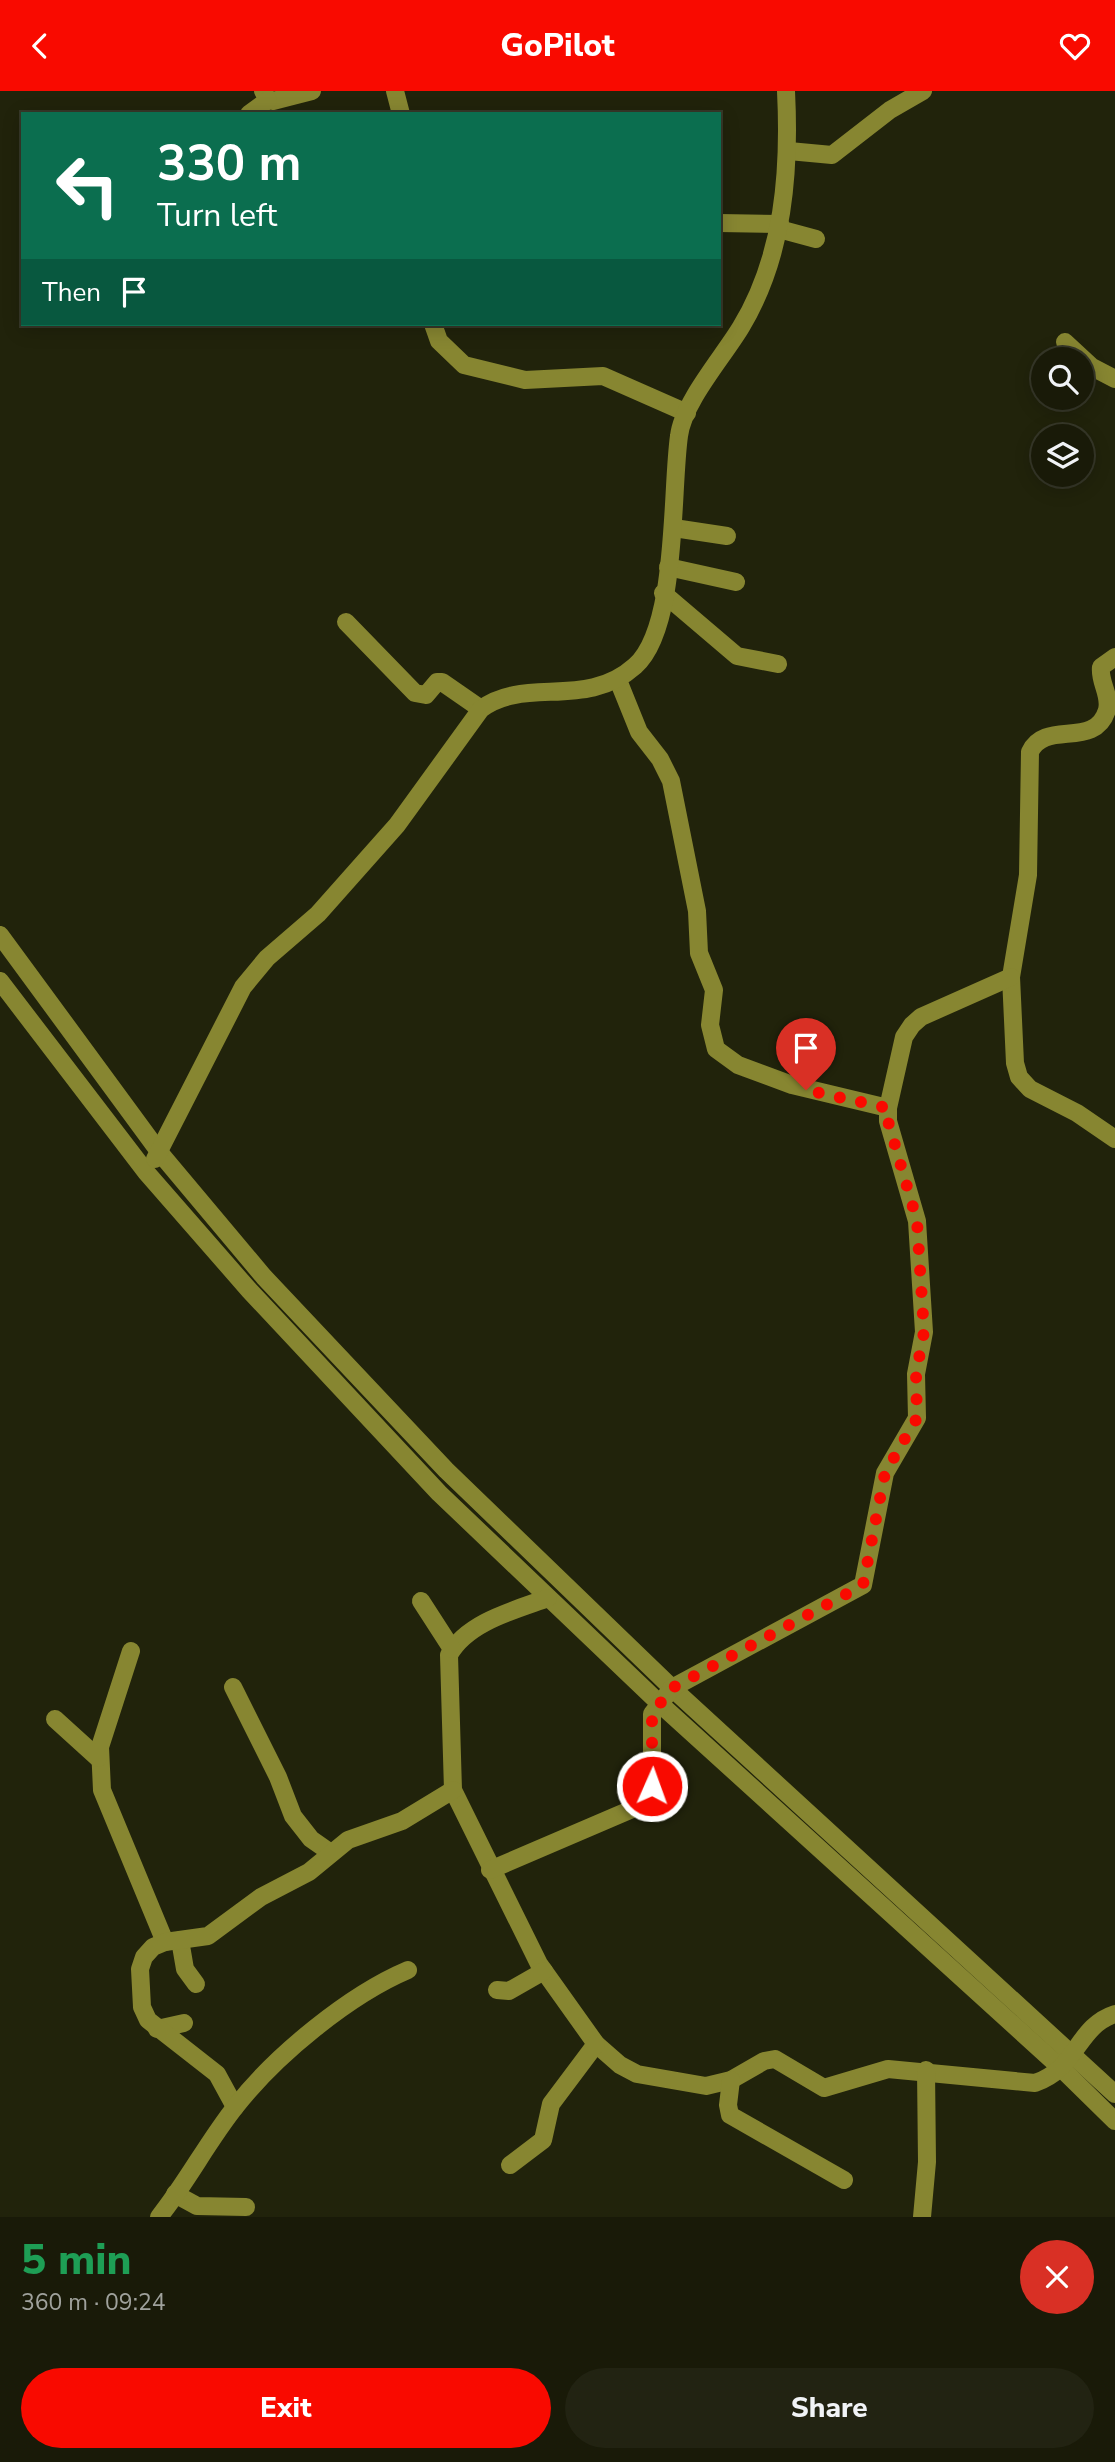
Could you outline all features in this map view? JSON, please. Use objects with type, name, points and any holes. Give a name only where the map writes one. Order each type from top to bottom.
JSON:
[{"type":"street","points":[[251,112],[265,96],[312,91]]},
{"type":"street","points":[[395,91],[400,112]]},
{"type":"street","points":[[146,1172],[160,1153],[243,987],[267,958],[318,914],[397,825],[481,709],[493,700],[508,695],[572,693],[618,680],[649,651],[657,632],[674,528],[678,436],[687,413],[751,309],[779,226],[789,151],[786,91]]},
{"type":"street","points":[[789,151],[832,155],[890,110],[923,91]]},
{"type":"street","points":[[721,223],[779,226],[816,239]]},
{"type":"street","points":[[434,326],[439,341],[464,365],[525,380],[603,376],[687,413]]},
{"type":"street","points":[[1065,342],[1092,367],[1115,379]]},
{"type":"street","points":[[674,528],[727,536]]},
{"type":"street","points":[[668,567],[736,582]]},
{"type":"street","points":[[663,593],[737,656],[778,664]]},
{"type":"street","points":[[346,622],[415,693],[426,695],[437,683],[442,682],[481,709]]},
{"type":"street","points":[[1115,657],[1101,667],[1100,675],[1108,699],[1106,713],[1098,724],[1075,734],[1042,736],[1032,747],[1028,875],[1011,977],[1015,1063],[1019,1077],[1045,1099],[1077,1114],[1115,1139]]},
{"type":"street","points":[[618,680],[639,732],[660,759],[671,781],[697,911],[699,953],[714,990],[710,1025],[716,1049],[738,1065],[792,1085],[888,1108]]},
{"type":"street","points":[[0,935],[160,1153],[264,1277],[446,1470],[1067,2063],[1115,2120]]},
{"type":"street","points":[[490,1870],[637,1807],[652,1786],[652,1714],[672,1688],[863,1585],[885,1473],[917,1418],[916,1374],[924,1332],[917,1221],[888,1121],[888,1108],[904,1037],[921,1017],[1011,977]]},
{"type":"street","points":[[0,981],[146,1172],[249,1290],[439,1493],[659,1703],[1067,2063],[1115,2094]]},
{"type":"street","points":[[548,1598],[500,1616],[472,1631],[452,1649],[447,1660],[453,1790],[490,1870],[544,1971],[596,2044],[620,2065],[637,2074],[706,2086],[731,2080],[764,2061],[775,2059],[824,2088],[834,2087],[878,2070],[926,2070],[1018,2084],[1043,2081],[1067,2063],[1099,2021],[1115,2014]]},
{"type":"street","points":[[421,1601],[452,1649]]},
{"type":"street","points":[[131,1651],[98,1758],[104,1801],[185,1969],[196,1984]]},
{"type":"street","points":[[233,1687],[278,1777],[293,1817],[311,1839],[331,1853]]},
{"type":"street","points":[[55,1719],[98,1758]]},
{"type":"street","points":[[235,2107],[217,2074],[157,2029],[142,2007],[140,1969],[144,1957],[153,1947],[208,1936],[261,1897],[309,1872],[348,1840],[402,1821],[453,1790]]},
{"type":"street","points":[[159,2217],[235,2107],[283,2056],[363,1993],[408,1970]]},
{"type":"street","points":[[496,1990],[509,1991],[544,1971]]},
{"type":"street","points":[[157,2029],[184,2023]]},
{"type":"street","points":[[510,2165],[543,2140],[551,2104],[596,2044]]},
{"type":"street","points":[[922,2217],[928,2162],[926,2070]]},
{"type":"street","points":[[731,2080],[728,2105],[730,2115],[844,2180]]},
{"type":"street","points":[[175,2194],[197,2206],[246,2207]]},
{"type":"route","points":[[652,1786],[652,1714],[672,1688],[856,1592],[863,1585],[867,1577],[885,1473],[919,1410],[916,1374],[924,1332],[917,1221],[888,1121],[888,1108],[806,1090]]}]
